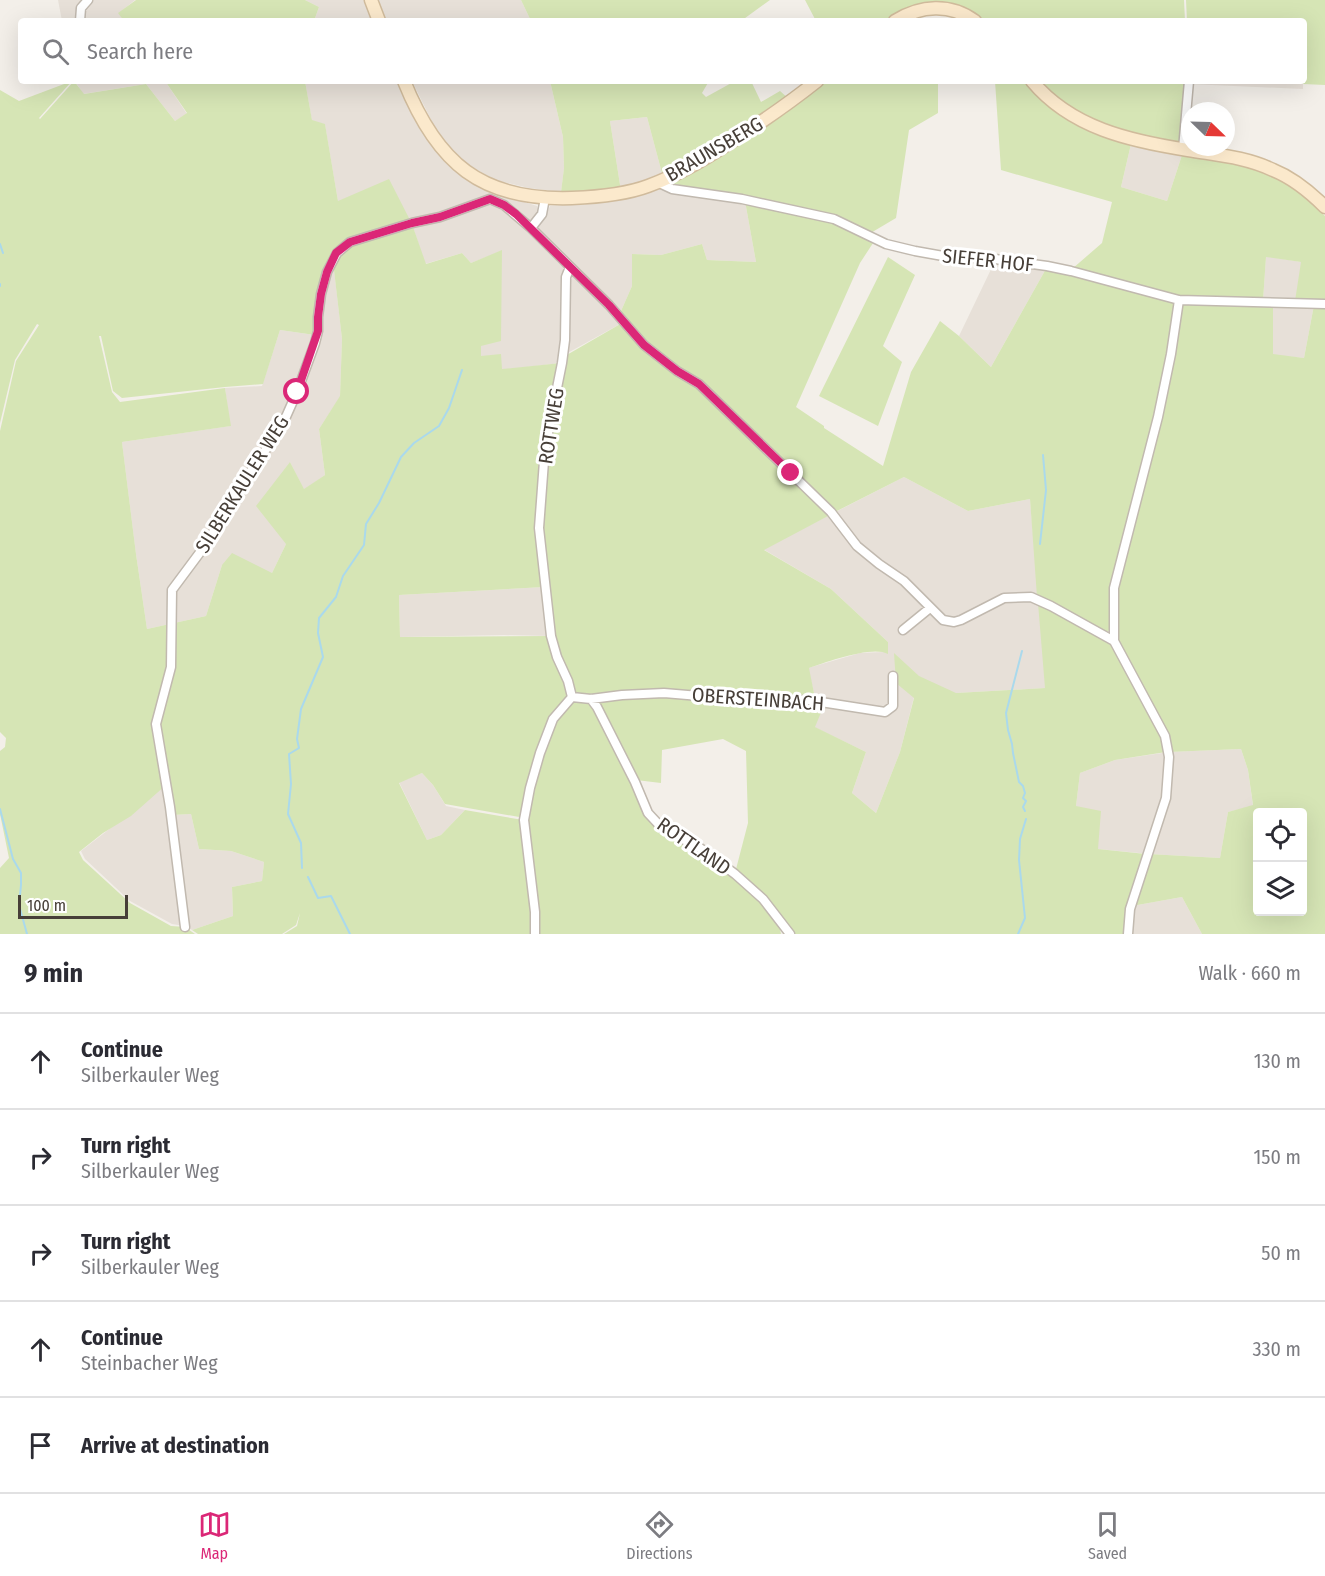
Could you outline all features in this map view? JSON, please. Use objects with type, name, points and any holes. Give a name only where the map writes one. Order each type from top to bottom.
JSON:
[{"type":"main road","points":[[371,0],[378,18]]},
{"type":"main road","points":[[901,18],[916,11],[936,8],[958,12],[969,18]]},
{"type":"main road","name":"BRAUNSBERG","points":[[405,84],[418,113],[445,153],[467,172],[499,189],[525,196],[545,198],[612,195],[636,190],[657,182],[713,154],[778,111],[813,84]]},
{"type":"main road","points":[[1035,84],[1043,94],[1075,118],[1092,126],[1125,138],[1181,149]]},
{"type":"main road","points":[[1223,156],[1274,170],[1304,188],[1325,207]]},
{"type":"street","points":[[80,18],[81,9],[88,0]]},
{"type":"street","points":[[1187,102],[1189,84]]},
{"type":"street","name":"SIEFER HOF","points":[[657,182],[672,189],[742,199],[834,219],[886,244],[915,251],[1047,266],[1179,300],[1325,304]]},
{"type":"street","points":[[499,189],[504,205],[531,228],[609,305],[644,345],[677,371],[699,384],[831,512],[857,546],[904,581],[943,620],[954,622],[1004,598],[1031,597],[1114,642]]},
{"type":"street","points":[[531,228],[542,214],[545,198]]},
{"type":"street","name":"SILBERKAULER WEG","points":[[185,927],[170,807],[156,724],[171,667],[172,590],[204,547],[281,428],[315,343],[321,294],[327,272],[336,253],[350,242],[440,217],[490,199],[504,205]]},
{"type":"street","name":"ROTTWEG","points":[[570,267],[566,277],[565,340],[545,448],[539,528],[551,636],[556,657],[572,697]]},
{"type":"street","points":[[1128,934],[1130,909],[1166,798],[1169,757],[1165,736],[1114,642],[1114,588],[1158,417],[1179,300]]},
{"type":"street","points":[[903,630],[930,608]]},
{"type":"street","name":"OBERSTEINBACH","points":[[591,699],[664,693],[758,700],[808,700],[885,712],[893,706],[893,676]]},
{"type":"street","points":[[534,934],[534,912],[524,820],[530,788],[553,719],[572,697],[591,699]]},
{"type":"street","name":"ROTTLAND","points":[[591,699],[635,782],[648,813],[662,828],[700,848],[735,874],[763,899],[790,934]]},
{"type":"shaded area","points":[[58,0],[86,0],[80,18],[61,18]]},
{"type":"shaded area","points":[[90,0],[135,0],[119,13],[122,18],[82,18],[83,9]]},
{"type":"shaded area","points":[[305,0],[369,0],[376,18],[315,18],[319,7]]},
{"type":"shaded area","points":[[378,0],[521,0],[530,18],[385,18]]},
{"type":"shaded area","points":[[77,84],[146,84],[83,94]]},
{"type":"shaded area","points":[[146,84],[167,84],[187,114],[175,121]]},
{"type":"shaded area","points":[[306,84],[403,84],[427,132],[496,193],[537,206],[539,214],[531,224],[491,197],[411,222],[338,201],[325,125],[312,121]]},
{"type":"shaded area","points":[[413,84],[551,84],[563,137],[564,168],[561,192],[495,180],[464,162],[438,134]]},
{"type":"shaded area","points":[[1190,84],[1303,84],[1303,89]]},
{"type":"shaded area","points":[[647,117],[663,177],[621,191],[610,121]]},
{"type":"shaded area","points":[[1131,144],[1182,156],[1167,201],[1121,187]]},
{"type":"shaded area","points":[[660,189],[745,201],[756,262],[707,260],[702,244],[661,255],[632,254],[632,286],[621,311],[622,323],[564,355],[561,363],[502,370],[481,356],[480,346],[502,251],[471,263],[462,253],[425,264],[412,224],[490,202],[503,207],[532,231],[545,217],[550,206],[609,201]]},
{"type":"shaded area","points":[[1266,256],[1301,262],[1314,305],[1304,358],[1273,355],[1263,301]]},
{"type":"shaded area","points":[[995,261],[1047,267],[991,367],[959,336]]},
{"type":"shaded area","points":[[334,269],[342,339],[340,397],[319,429],[325,475],[304,490],[290,462],[286,544],[272,573],[222,565],[206,616],[147,629],[122,442],[230,426],[225,388],[262,386],[280,330],[315,335],[326,278]]},
{"type":"shaded area","points":[[904,477],[968,511],[1030,499],[1046,688],[914,697],[900,752],[876,813],[852,793],[866,752],[814,727],[825,702],[807,699],[814,693],[808,668],[860,653],[884,652],[888,642],[831,589],[763,549]]},
{"type":"shaded area","points":[[544,587],[550,636],[400,637],[399,595]]},
{"type":"shaded area","points":[[1241,749],[1248,770],[1253,806],[1228,812],[1220,858],[1098,849],[1076,806],[1080,773],[1115,760],[1169,752]]},
{"type":"shaded area","points":[[422,773],[433,785],[446,806],[465,810],[441,835],[427,840],[399,782]]},
{"type":"shaded area","points":[[166,785],[172,815],[191,814],[199,849],[231,851],[264,862],[262,881],[232,887],[233,916],[192,930],[185,926],[172,924],[130,901],[85,859],[81,851]]},
{"type":"shaded area","points":[[1182,897],[1202,934],[1129,934],[1132,906]]},
{"type":"green space","points":[[136,0],[305,0],[319,7],[315,18],[122,18],[118,13]]},
{"type":"green space","points":[[521,0],[770,0],[745,18],[530,18]]},
{"type":"green space","points":[[805,0],[1184,0],[1185,18],[980,18],[961,6],[947,2],[913,6],[892,18],[814,18]]},
{"type":"green space","points":[[1186,0],[1325,0],[1325,85],[1303,84],[1307,84],[1307,18],[1187,18]]},
{"type":"green space","points":[[69,84],[40,119],[71,84],[76,84],[84,94],[146,84],[175,121],[187,113],[167,84],[306,84],[312,120],[325,124],[338,201],[389,179],[411,222],[349,242],[336,253],[326,272],[320,294],[315,335],[280,330],[263,384],[122,398],[113,391],[101,336],[99,336],[112,392],[120,402],[225,388],[231,426],[122,442],[147,629],[206,616],[222,565],[232,553],[272,573],[286,544],[256,506],[290,462],[304,489],[325,475],[319,429],[340,396],[342,339],[334,270],[326,278],[332,264],[340,254],[349,246],[372,235],[412,224],[426,264],[462,253],[471,263],[502,250],[501,341],[481,346],[481,356],[501,354],[502,369],[561,363],[557,392],[565,356],[622,323],[658,357],[698,385],[829,512],[830,515],[764,550],[831,589],[888,642],[888,654],[861,653],[809,668],[814,693],[812,697],[758,700],[664,692],[622,693],[591,698],[573,696],[553,638],[548,611],[540,527],[538,527],[544,587],[399,595],[400,637],[550,636],[555,657],[571,698],[591,700],[664,694],[758,702],[825,703],[815,727],[866,752],[852,793],[876,813],[900,752],[914,698],[896,683],[894,653],[919,676],[956,693],[1045,688],[1038,603],[1112,643],[1163,737],[1166,752],[1115,760],[1080,773],[1076,806],[1101,811],[1098,849],[1146,854],[1129,908],[1126,934],[791,934],[764,898],[735,873],[748,823],[746,751],[723,739],[662,750],[661,783],[636,780],[602,717],[647,813],[661,829],[699,849],[763,900],[778,920],[781,934],[536,934],[536,911],[525,818],[445,804],[422,773],[399,783],[427,840],[441,835],[465,810],[523,820],[533,912],[533,934],[284,934],[297,926],[300,913],[296,925],[282,934],[198,934],[192,930],[233,916],[232,887],[262,881],[264,862],[231,851],[199,849],[191,814],[172,815],[157,720],[155,723],[166,785],[131,816],[103,833],[79,852],[83,860],[130,903],[171,926],[185,927],[195,934],[0,934],[0,868],[9,858],[0,814],[0,751],[5,747],[6,738],[0,732],[0,431],[16,361],[39,325],[37,324],[15,360],[0,423],[0,90],[19,101]]},
{"type":"green space","points":[[551,84],[707,84],[702,93],[706,97],[730,84],[752,84],[761,102],[780,91],[789,99],[663,177],[647,117],[610,121],[621,191],[561,192],[564,168],[563,137]]},
{"type":"green space","points":[[818,84],[938,84],[938,113],[909,130],[896,218],[869,234],[834,217],[669,185],[667,182]]},
{"type":"green space","points":[[995,84],[1031,84],[1131,144],[1121,187],[1167,201],[1182,156],[1249,167],[1286,183],[1325,216],[1325,302],[1295,301],[1301,262],[1266,257],[1263,301],[1179,298],[1072,269],[1102,243],[1112,202],[1001,170]]},
{"type":"green space","points":[[1041,84],[1188,84],[1186,102],[1181,102],[1181,144],[1131,134],[1094,122],[1070,109]]},
{"type":"green space","points":[[745,201],[833,220],[875,240],[860,263],[796,407],[883,466],[911,372],[940,321],[991,367],[1047,267],[1176,302],[1170,355],[1113,589],[1112,629],[1106,632],[1037,597],[1030,499],[968,511],[904,477],[833,513],[699,383],[660,357],[629,326],[621,311],[632,286],[632,254],[661,255],[702,244],[707,260],[756,262]]},
{"type":"green space","points":[[888,257],[915,275],[883,346],[902,362],[878,426],[819,396]]},
{"type":"green space","points":[[1180,301],[1273,303],[1273,354],[1304,358],[1314,305],[1325,305],[1325,934],[1202,934],[1182,897],[1132,906],[1149,854],[1220,858],[1228,812],[1253,805],[1248,770],[1241,749],[1169,752],[1116,641],[1116,588]]},
{"type":"waterway","points":[[0,244],[3,253]]},
{"type":"waterway","points":[[302,868],[301,843],[288,814],[291,784],[289,754],[299,748],[297,739],[301,709],[323,657],[318,633],[319,618],[336,597],[343,576],[364,545],[366,524],[401,457],[414,443],[439,426],[449,408],[462,370]]},
{"type":"waterway","points":[[1040,544],[1046,490],[1043,455]]},
{"type":"waterway","points":[[1022,651],[1006,713],[1019,782],[1025,793],[1023,798],[1026,801],[1023,807],[1025,811]]},
{"type":"waterway","points":[[0,809],[13,859],[21,873],[19,905],[27,934]]},
{"type":"waterway","points":[[1018,934],[1025,918],[1019,860],[1020,839],[1026,819]]},
{"type":"waterway","points":[[308,877],[318,898],[331,896],[350,934]]},
{"type":"route","points":[[297,392],[315,343],[321,294],[327,272],[336,253],[350,242],[440,217],[490,199],[516,214],[609,305],[644,345],[677,371],[699,384],[791,473]]}]
